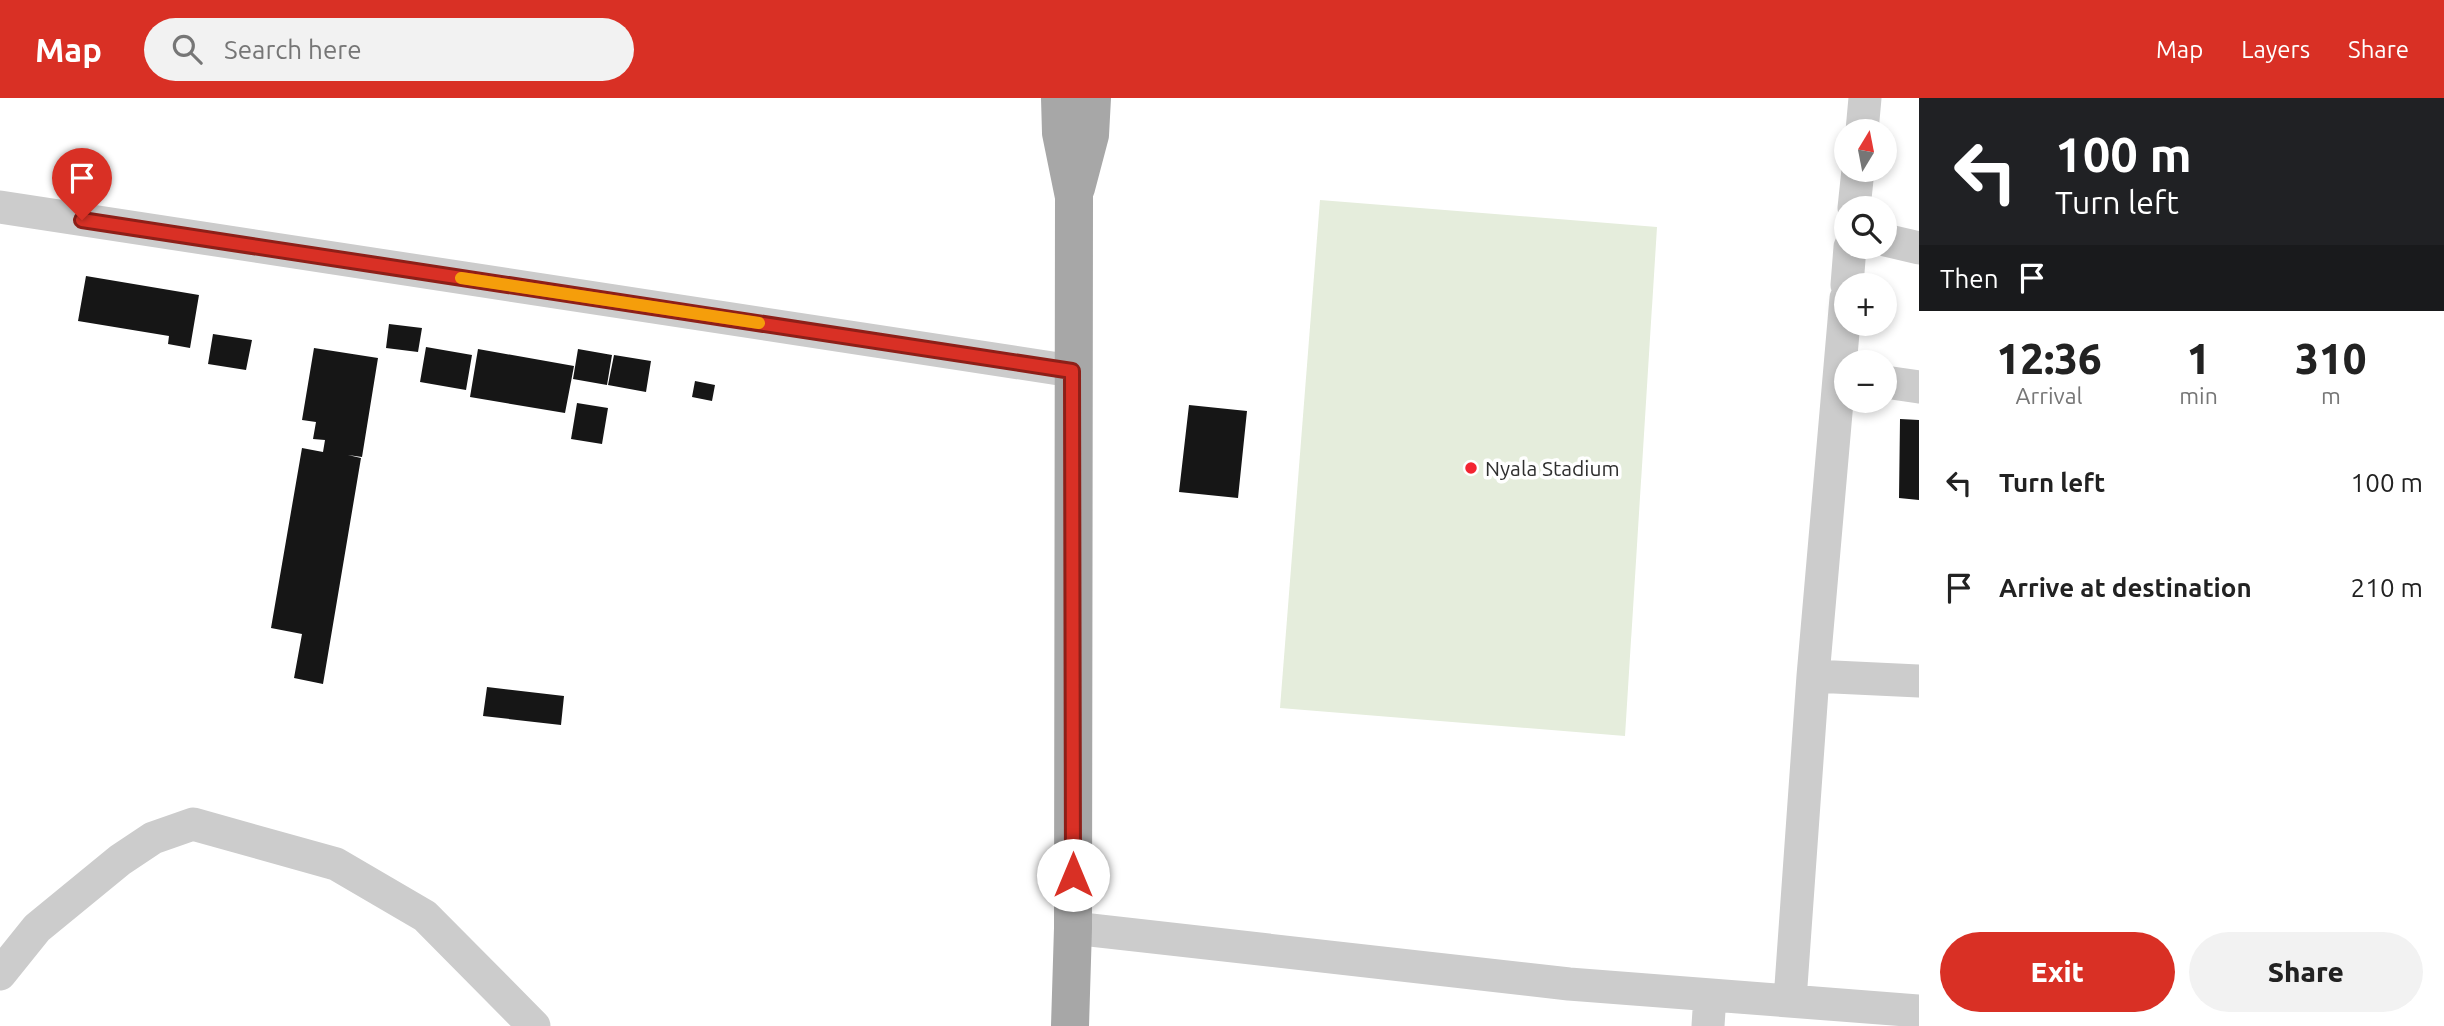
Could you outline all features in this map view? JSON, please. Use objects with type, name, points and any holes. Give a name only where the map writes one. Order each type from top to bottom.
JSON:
[{"type":"main road","points":[[1060,98],[1061,133],[1074,197],[1073,928],[1070,1026]]},
{"type":"main road","points":[[1074,197],[1090,135],[1092,98]]},
{"type":"street","points":[[1863,119],[1865,98]]},
{"type":"street","points":[[0,207],[1072,371]]},
{"type":"street","points":[[1897,243],[1919,248]]},
{"type":"street","points":[[1897,384],[1919,387]]},
{"type":"street","points":[[1790,1000],[1814,676],[1840,413]]},
{"type":"street","points":[[1814,676],[1919,681]]},
{"type":"street","points":[[0,974],[37,928],[120,860],[153,838],[193,824],[336,864],[425,916],[534,1026]]},
{"type":"street","points":[[1073,928],[1569,984],[1709,1010],[1790,1000],[1919,1011]]},
{"type":"green space","name":"Nyala Stadium","points":[[1320,200],[1657,227],[1625,736],[1280,708]]},
{"type":"building","points":[[86,276],[199,295],[190,348],[168,344],[169,336],[78,321]]},
{"type":"building","points":[[389,324],[422,328],[418,352],[386,348]]},
{"type":"building","points":[[213,334],[252,340],[246,370],[208,364]]},
{"type":"building","points":[[426,347],[472,355],[466,390],[420,382]]},
{"type":"building","points":[[314,348],[378,358],[362,457],[348,455],[361,458],[323,684],[294,678],[302,634],[271,628],[302,448],[323,452],[325,440],[313,439],[316,422],[302,420]]},
{"type":"building","points":[[478,349],[574,366],[565,413],[470,397]]},
{"type":"building","points":[[578,349],[612,355],[607,385],[573,379]]},
{"type":"building","points":[[614,355],[651,361],[646,392],[608,385]]},
{"type":"building","points":[[695,381],[715,385],[712,401],[692,397]]},
{"type":"building","points":[[577,403],[608,408],[602,444],[571,439]]},
{"type":"building","points":[[1189,405],[1247,411],[1238,498],[1179,492]]},
{"type":"building","points":[[1900,419],[1919,420],[1919,500],[1899,498]]},
{"type":"building","points":[[487,687],[564,696],[561,725],[483,716]]},
{"type":"slow traffic","points":[[461,278],[759,323]]},
{"type":"place","name":"Nyala Stadium","points":[[1471,468]]},
{"type":"route","points":[[82,220],[1072,371],[1073,875]]}]
